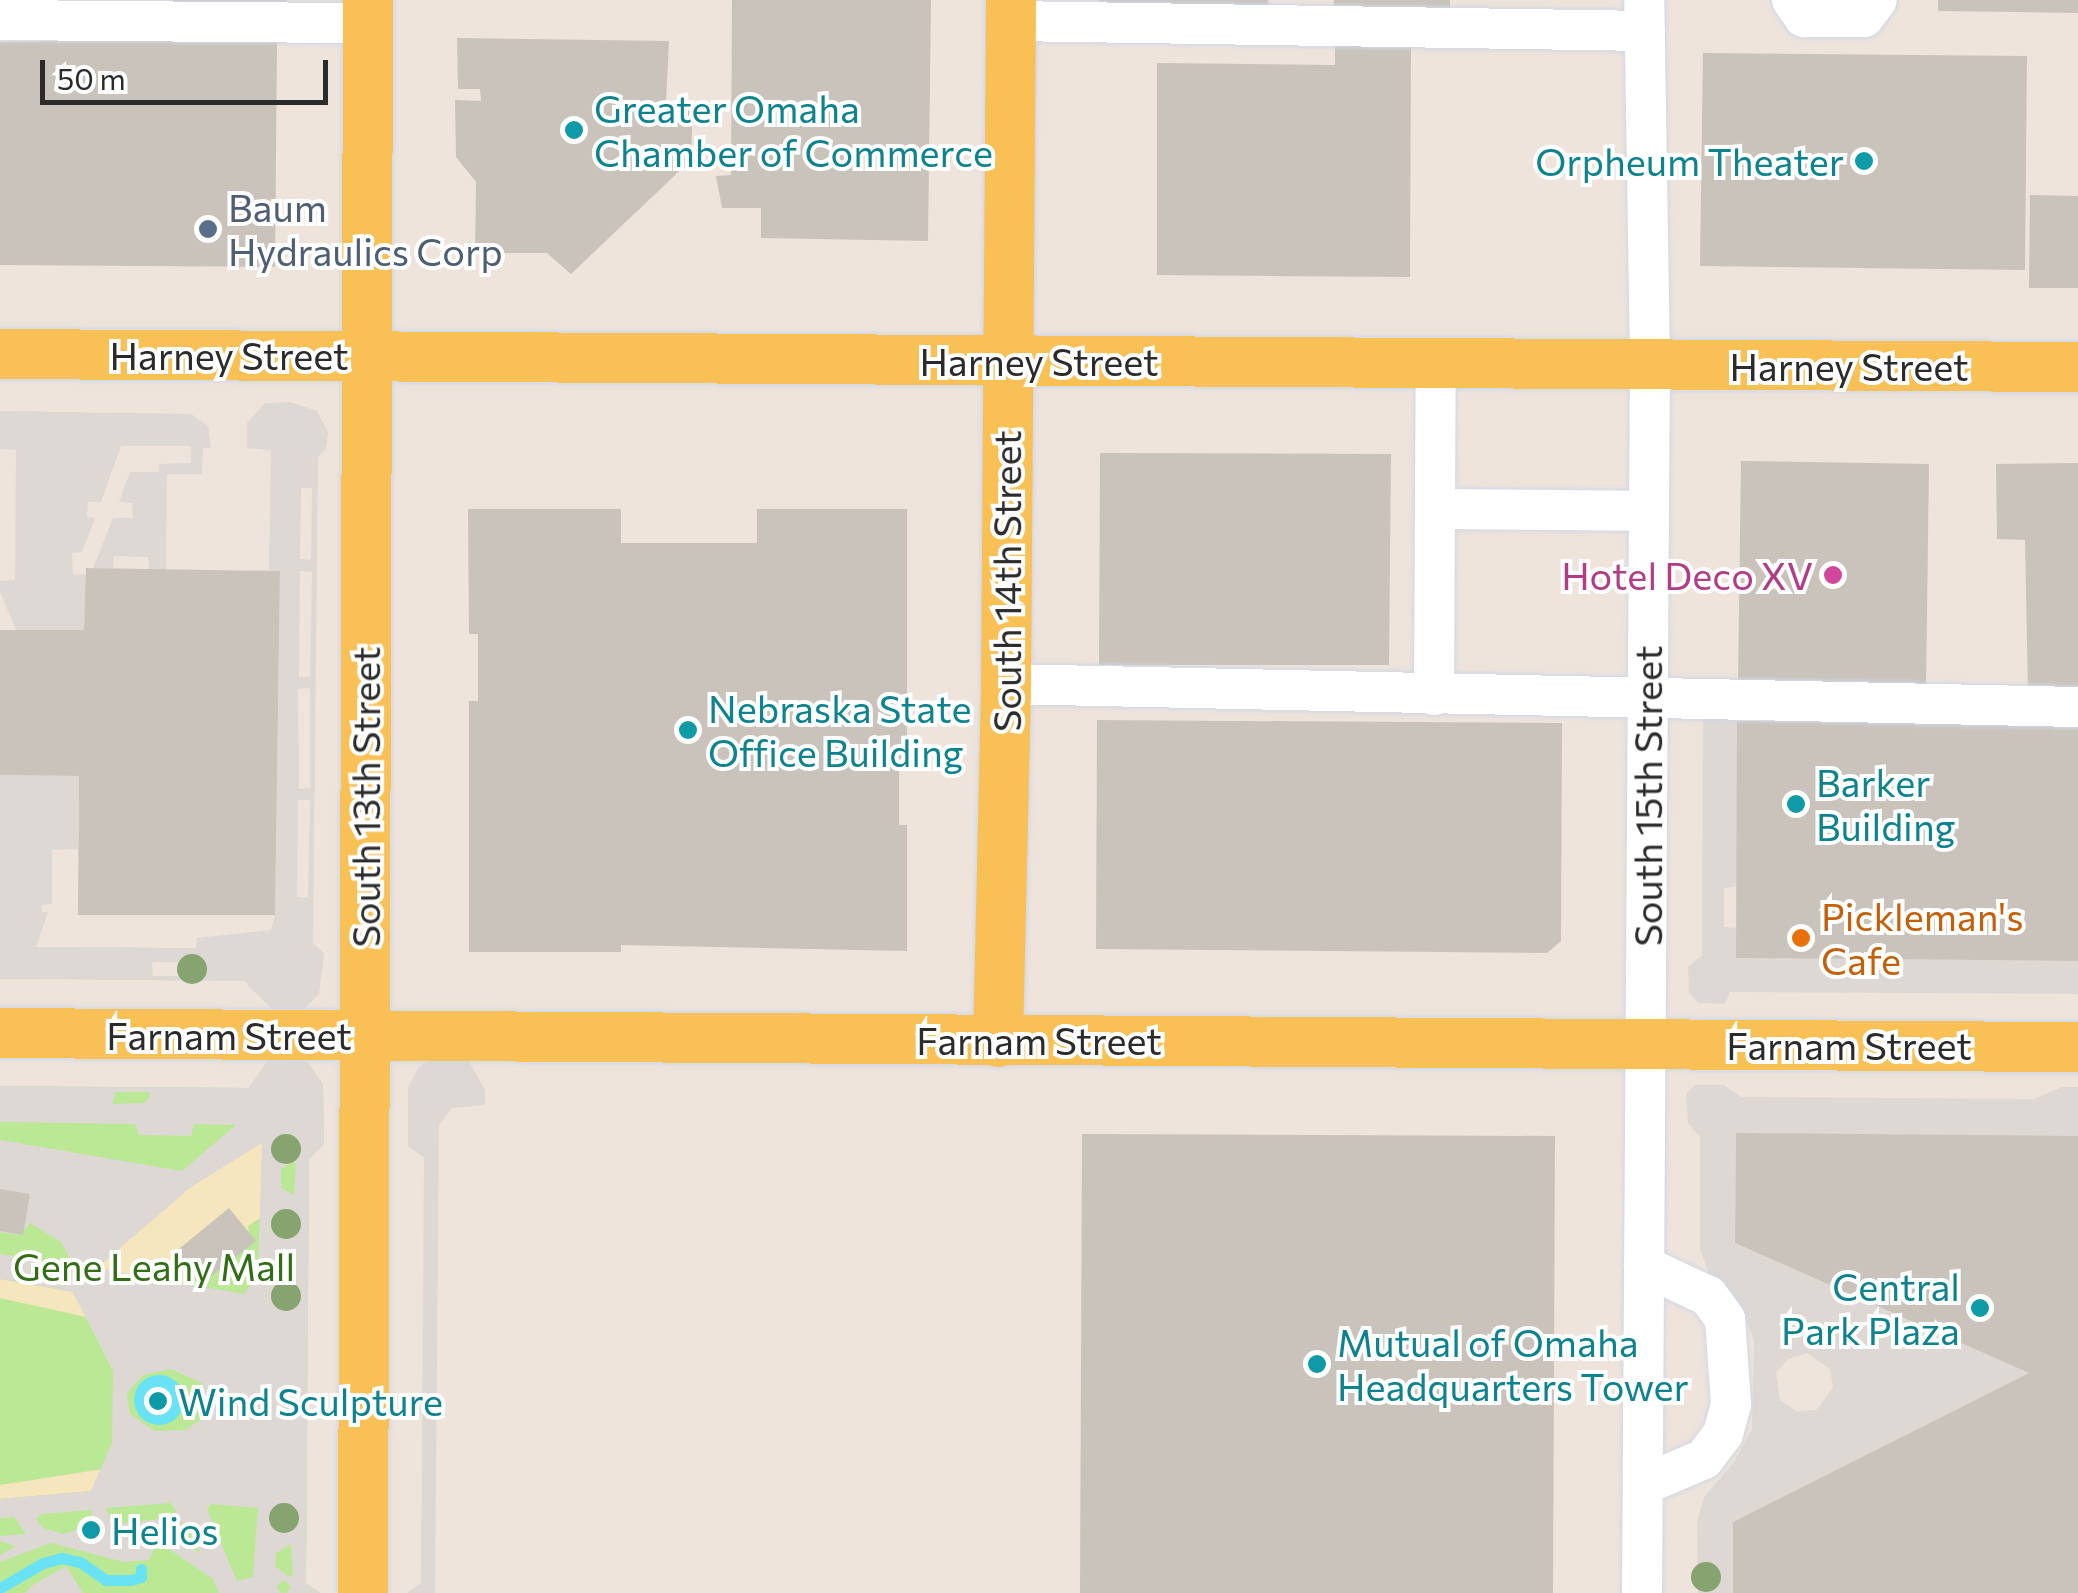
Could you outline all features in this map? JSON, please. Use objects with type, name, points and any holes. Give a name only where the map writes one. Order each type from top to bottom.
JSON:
[{"type":"main road","name":"South 14th Street","points":[[998,1042],[1006,684],[1011,10]]},
{"type":"main road","name":"South 13th Street","points":[[364,1593],[368,12]]},
{"type":"main road","name":"Harney Street","points":[[0,354],[2078,367]]},
{"type":"main road","name":"Farnam Street","points":[[0,1033],[2078,1047]]},
{"type":"street","points":[[1792,0],[1804,18],[1864,18],[1877,0]]},
{"type":"street","points":[[1011,10],[1644,16]]},
{"type":"street","points":[[0,20],[368,12]]},
{"type":"street","name":"South 15th Street","points":[[1642,1593],[1650,364],[1644,16]]},
{"type":"street","points":[[1434,696],[1436,363]]},
{"type":"street","points":[[1435,509],[1649,511]]},
{"type":"street","points":[[1006,684],[1648,701],[2078,707]]},
{"type":"street","points":[[1642,1486],[1704,1458],[1724,1434],[1731,1404],[1725,1319],[1708,1296],[1644,1266]]},
{"type":"green space","name":"Gene Leahy Mall","points":[[271,1056],[307,1062],[323,1084],[324,1144],[309,1159],[306,1583],[320,1593],[0,1593],[0,1086],[249,1088]]},
{"type":"sand","points":[[263,1144],[260,1218],[248,1226],[251,1243],[206,1280],[191,1276],[179,1285],[97,1268],[98,1263],[191,1187]]},
{"type":"sand","points":[[0,1279],[73,1292],[86,1317],[0,1298]]},
{"type":"sand","points":[[103,1469],[91,1491],[0,1499],[0,1485]]},
{"type":"shaded area","points":[[291,402],[317,411],[328,432],[326,449],[318,457],[313,943],[324,953],[319,994],[303,1010],[274,1011],[244,981],[0,979],[0,775],[79,776],[78,849],[52,850],[52,904],[42,905],[42,912],[48,912],[36,947],[196,948],[197,938],[271,930],[275,914],[280,572],[269,570],[271,450],[247,448],[247,423],[265,403]],"holes":[[[301,488],[312,488],[311,560],[300,559]],[[300,571],[312,572],[310,677],[299,677]],[[310,688],[310,788],[299,789],[298,689]],[[298,800],[310,800],[308,898],[297,897]],[[152,962],[198,962],[198,976],[153,976]]]},
{"type":"shaded area","points":[[0,411],[191,414],[208,426],[211,448],[203,448],[202,474],[167,474],[166,570],[149,569],[148,557],[114,556],[113,569],[93,568],[113,518],[133,518],[132,503],[119,502],[130,472],[159,472],[159,464],[191,463],[191,446],[121,446],[101,502],[88,502],[87,517],[95,518],[82,552],[72,553],[73,574],[86,575],[84,630],[16,630],[0,592],[0,581],[15,580],[16,450],[0,449]]},
{"type":"shaded area","points":[[1703,708],[1737,708],[1737,886],[1724,888],[1724,927],[1737,928],[1736,958],[2078,961],[2078,994],[1730,992],[1725,1004],[1698,1003],[1689,993],[1688,967],[1702,955]]},
{"type":"shaded area","name":"Gene Leahy Mall","points":[[271,1056],[307,1062],[323,1084],[324,1144],[309,1159],[306,1583],[320,1593],[286,1593],[291,1587],[284,1580],[276,1587],[281,1593],[219,1593],[213,1579],[157,1541],[149,1560],[124,1562],[51,1543],[0,1562],[0,1555],[16,1546],[0,1541],[0,1536],[26,1534],[14,1517],[0,1518],[0,1499],[91,1491],[112,1443],[113,1371],[73,1292],[0,1279],[0,1254],[66,1265],[71,1261],[61,1242],[30,1223],[18,1235],[0,1232],[0,1140],[182,1171],[236,1125],[194,1124],[191,1136],[139,1135],[135,1124],[0,1122],[0,1086],[249,1088]],"holes":[[[116,1092],[149,1092],[144,1103],[112,1104]],[[262,1143],[258,1273],[244,1294],[97,1268],[191,1187]],[[293,1162],[294,1195],[281,1188],[281,1169]],[[294,1249],[292,1281],[277,1273],[278,1258]],[[171,1369],[202,1383],[207,1409],[186,1430],[154,1431],[130,1414],[127,1393],[143,1375]],[[171,1503],[177,1512],[168,1518],[119,1524],[111,1521],[106,1508]],[[210,1504],[258,1508],[253,1577],[237,1581],[207,1509]],[[91,1510],[94,1523],[64,1534],[43,1528],[36,1519],[42,1514]],[[183,1522],[201,1553],[171,1533]],[[291,1544],[290,1577],[275,1566],[276,1553]]]},
{"type":"shaded area","points":[[435,1058],[468,1060],[485,1090],[485,1105],[452,1108],[439,1125],[435,1593],[407,1593],[421,1583],[424,1158],[408,1146],[408,1087],[419,1067]]},
{"type":"shaded area","points":[[1695,1085],[1723,1085],[1742,1097],[2033,1099],[2062,1087],[2078,1087],[2078,1136],[1736,1134],[1735,1243],[2029,1373],[1733,1522],[1733,1593],[1698,1593],[1697,1522],[1704,1497],[1734,1462],[1752,1429],[1754,1341],[1746,1319],[1710,1277],[1700,1249],[1700,1137],[1688,1123],[1686,1094]],"holes":[[[1807,1353],[1830,1369],[1833,1388],[1816,1410],[1796,1411],[1780,1400],[1776,1373],[1788,1359]]]},
{"type":"shaded area","points":[[66,1566],[83,1593],[25,1593],[33,1585]]},
{"type":"water","points":[[159,1375],[177,1382],[184,1400],[177,1418],[159,1425],[141,1418],[134,1400],[141,1382]]},
{"type":"building","points":[[287,0],[287,6],[169,3]]},
{"type":"building","points":[[732,0],[931,0],[928,241],[761,238],[761,208],[722,208],[716,176],[731,175]]},
{"type":"building","points":[[1099,0],[1268,0],[1269,9],[1099,9]]},
{"type":"building","points":[[1334,0],[1450,0],[1450,12],[1333,11]]},
{"type":"building","points":[[1938,0],[2078,0],[2078,13],[1938,11]]},
{"type":"building","name":"Greater Omaha Chamber of Commerce","points":[[457,38],[669,41],[666,103],[693,102],[691,160],[571,274],[547,253],[475,253],[476,182],[456,157],[455,100],[481,101],[480,89],[458,89]]},
{"type":"building","points":[[0,42],[277,42],[275,267],[0,265]]},
{"type":"building","points":[[1335,44],[1411,46],[1410,277],[1157,275],[1157,63],[1335,65]]},
{"type":"building","name":"Orpheum Theater","points":[[1703,53],[2027,56],[2025,270],[1700,266]]},
{"type":"building","points":[[2030,195],[2078,196],[2078,288],[2029,288]]},
{"type":"building","points":[[1100,453],[1391,454],[1389,665],[1099,665]]},
{"type":"building","name":"Hotel Deco XV","points":[[1741,461],[1929,464],[1926,688],[1738,685]]},
{"type":"building","points":[[2078,463],[2078,692],[2028,691],[2025,540],[1997,539],[1996,464]]},
{"type":"building","name":"Nebraska State Office Building","points":[[468,509],[621,509],[621,543],[757,543],[757,509],[907,509],[907,759],[899,759],[899,825],[907,825],[907,951],[621,945],[621,952],[469,952],[469,701],[478,701],[478,634],[469,634]]},
{"type":"building","points":[[86,568],[280,571],[275,915],[78,915],[79,776],[0,775],[0,630],[84,630]]},
{"type":"building","points":[[1097,720],[1562,723],[1561,941],[1547,953],[1096,949]]},
{"type":"building","points":[[1737,721],[2078,723],[2078,961],[1736,958]]},
{"type":"building","name":"Central Park Plaza","points":[[1736,1133],[2078,1136],[2078,1593],[1733,1593],[1733,1522],[2029,1373],[1735,1243]]},
{"type":"building","name":"Mutual of Omaha Headquarters Tower","points":[[1082,1134],[1555,1136],[1553,1593],[1080,1593]]},
{"type":"building","points":[[0,1189],[30,1194],[23,1235],[0,1231]]},
{"type":"building","points":[[229,1208],[256,1241],[200,1285],[174,1253]]},
{"type":"waterway","points":[[0,1588],[43,1563],[62,1558],[80,1562],[106,1580],[141,1577],[141,1569]]},
{"type":"place","name":"Greater Omaha Chamber of Commerce","points":[[574,130]]},
{"type":"place","name":"Orpheum Theater","points":[[1864,161]]},
{"type":"place","name":"Baum Hydraulics Corp","points":[[208,229]]},
{"type":"place","name":"Hotel Deco XV","points":[[1833,575]]},
{"type":"place","name":"Nebraska State Office Building","points":[[688,730]]},
{"type":"place","name":"Barker Building","points":[[1796,804]]},
{"type":"place","name":"Pickleman's Cafe","points":[[1801,938]]},
{"type":"place","name":"Central Park Plaza","points":[[1980,1308]]},
{"type":"place","name":"Mutual of Omaha Headquarters Tower","points":[[1317,1364]]},
{"type":"place","name":"Wind Sculpture","points":[[158,1401]]},
{"type":"place","name":"Helios","points":[[91,1530]]}]
